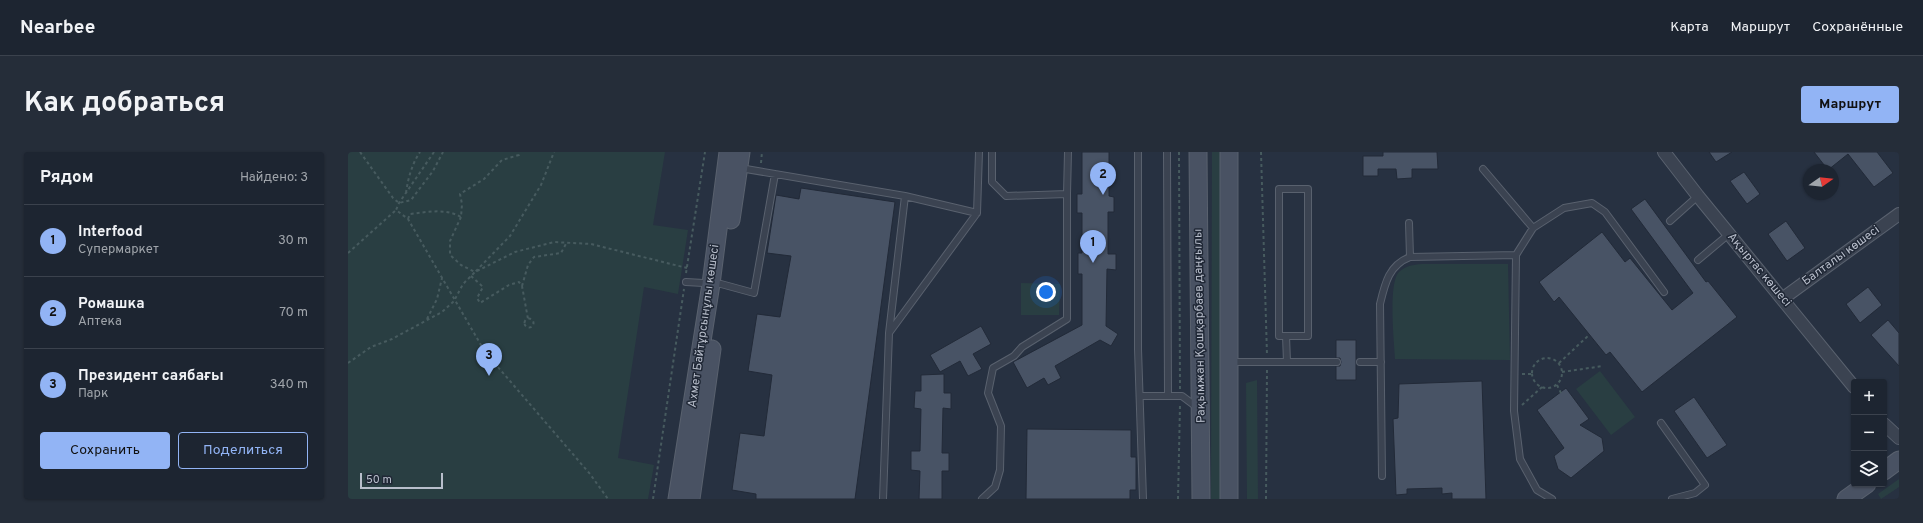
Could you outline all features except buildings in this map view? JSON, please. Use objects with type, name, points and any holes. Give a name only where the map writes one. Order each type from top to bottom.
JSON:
[{"type":"main road","name":"Ахмет Байтұрсынұлы көшесі","points":[[691,499],[716,284],[728,152]]},
{"type":"main road","name":"Рақымжан Қошқарбаев даңғылы","points":[[1198,152],[1201,499]]},
{"type":"main road","points":[[1229,152],[1229,499]]},
{"type":"main road","name":"Ахмет Байтұрсынұлы көшесі","points":[[677,499],[740,160]]},
{"type":"main road","points":[[1887,469],[1899,460]]},
{"type":"main road","points":[[1848,499],[1863,487]]},
{"type":"street","name":"Ақыртас көшесі","points":[[1664,152],[1698,196],[1851,383]]},
{"type":"street","name":"Балталы көшесі","points":[[1782,299],[1899,214]]},
{"type":"street","points":[[1887,427],[1899,438]]},
{"type":"lane","points":[[889,333],[977,213],[979,152]]},
{"type":"lane","points":[[992,152],[992,182],[1006,196],[1067,194]]},
{"type":"lane","points":[[982,499],[995,487],[1000,470],[1001,426],[988,393],[993,368],[1014,356],[1022,347],[1066,319],[1068,152]]},
{"type":"lane","points":[[1138,152],[1140,396],[1143,499]]},
{"type":"lane","points":[[1167,152],[1168,396]]},
{"type":"lane","points":[[740,160],[774,174],[905,196],[977,213]]},
{"type":"lane","points":[[1483,169],[1534,228]]},
{"type":"lane","points":[[686,282],[716,284],[754,293],[774,174]]},
{"type":"lane","points":[[1279,189],[1308,190],[1308,336],[1286,336],[1279,336],[1279,189]]},
{"type":"lane","points":[[883,499],[889,333],[905,196]]},
{"type":"lane","points":[[1670,221],[1698,196]]},
{"type":"lane","points":[[1552,499],[1537,490],[1520,459],[1514,411],[1516,255],[1534,228],[1564,208],[1592,203],[1605,212],[1664,292]]},
{"type":"lane","points":[[1409,223],[1410,257]]},
{"type":"lane","points":[[1698,260],[1729,234]]},
{"type":"lane","points":[[1382,476],[1382,362],[1380,304],[1385,282],[1400,261],[1410,257],[1516,255]]},
{"type":"lane","points":[[1286,336],[1288,362]]},
{"type":"lane","points":[[1229,362],[1337,362]]},
{"type":"lane","points":[[1360,362],[1382,362]]},
{"type":"lane","points":[[1140,396],[1180,396],[1200,410]]},
{"type":"lane","points":[[1661,423],[1704,485],[1695,493],[1672,499]]},
{"type":"path","points":[[360,152],[393,198],[399,203]]},
{"type":"path","points":[[406,194],[408,179],[415,159],[420,152]]},
{"type":"path","points":[[348,253],[396,210],[399,203],[434,152]]},
{"type":"path","points":[[399,203],[411,200],[433,171],[443,152]]},
{"type":"path","points":[[474,272],[461,266],[450,255],[450,241],[461,217],[462,204],[460,194],[484,179],[497,164],[518,155],[518,152]]},
{"type":"path","points":[[348,363],[371,347],[392,339],[442,312],[454,301],[463,284],[510,236],[541,185],[554,152]]},
{"type":"path","points":[[653,499],[680,308],[686,282],[686,268],[705,152]]},
{"type":"path","points":[[1178,499],[1180,396],[1179,152]]},
{"type":"path","points":[[1260,152],[1268,362],[1266,499]]},
{"type":"path","points":[[396,210],[408,219],[443,277],[454,301],[485,352],[585,468],[608,499]]},
{"type":"path","points":[[408,219],[410,214],[437,211],[452,212],[461,217]]},
{"type":"path","points":[[474,272],[515,252],[554,242],[591,244],[686,268]]},
{"type":"path","points":[[528,319],[522,286],[528,265],[534,257],[561,253],[567,242]]},
{"type":"path","points":[[470,276],[483,286],[477,298],[480,303],[516,281],[522,286]]},
{"type":"path","points":[[427,319],[437,299],[443,277]]},
{"type":"path","points":[[528,319],[533,321],[531,328],[527,328],[524,325],[525,320],[528,319]]},
{"type":"path","points":[[1559,363],[1589,335]]},
{"type":"path","points":[[1543,358],[1552,358],[1559,363],[1562,372],[1561,380],[1556,385],[1546,388],[1538,386],[1533,379],[1532,370],[1536,362],[1543,358]]},
{"type":"path","points":[[1562,372],[1602,366]]},
{"type":"path","points":[[1556,385],[1561,393]]},
{"type":"path","points":[[1514,411],[1542,387]]},
{"type":"green space","points":[[348,152],[665,152],[653,225],[688,230],[678,294],[644,287],[618,458],[654,465],[648,499],[348,499]]},
{"type":"green space","points":[[1212,152],[1222,152],[1222,499],[1211,499]]},
{"type":"green space","points":[[1422,264],[1508,264],[1510,360],[1395,359],[1392,313],[1396,278],[1399,272],[1405,268]]},
{"type":"green space","points":[[1021,283],[1060,284],[1059,315],[1021,315]]},
{"type":"green space","points":[[1600,371],[1635,417],[1611,435],[1576,389]]},
{"type":"green space","points":[[1257,380],[1258,499],[1247,499],[1246,383]]},
{"type":"green space","points":[[1899,479],[1899,487],[1881,499],[1878,494]]},
{"type":"place","name":"Ромашка","points":[[1103,195]]},
{"type":"place","name":"Interfood","points":[[1093,263]]},
{"type":"place","name":"Президент саябағы","points":[[489,376]]}]
